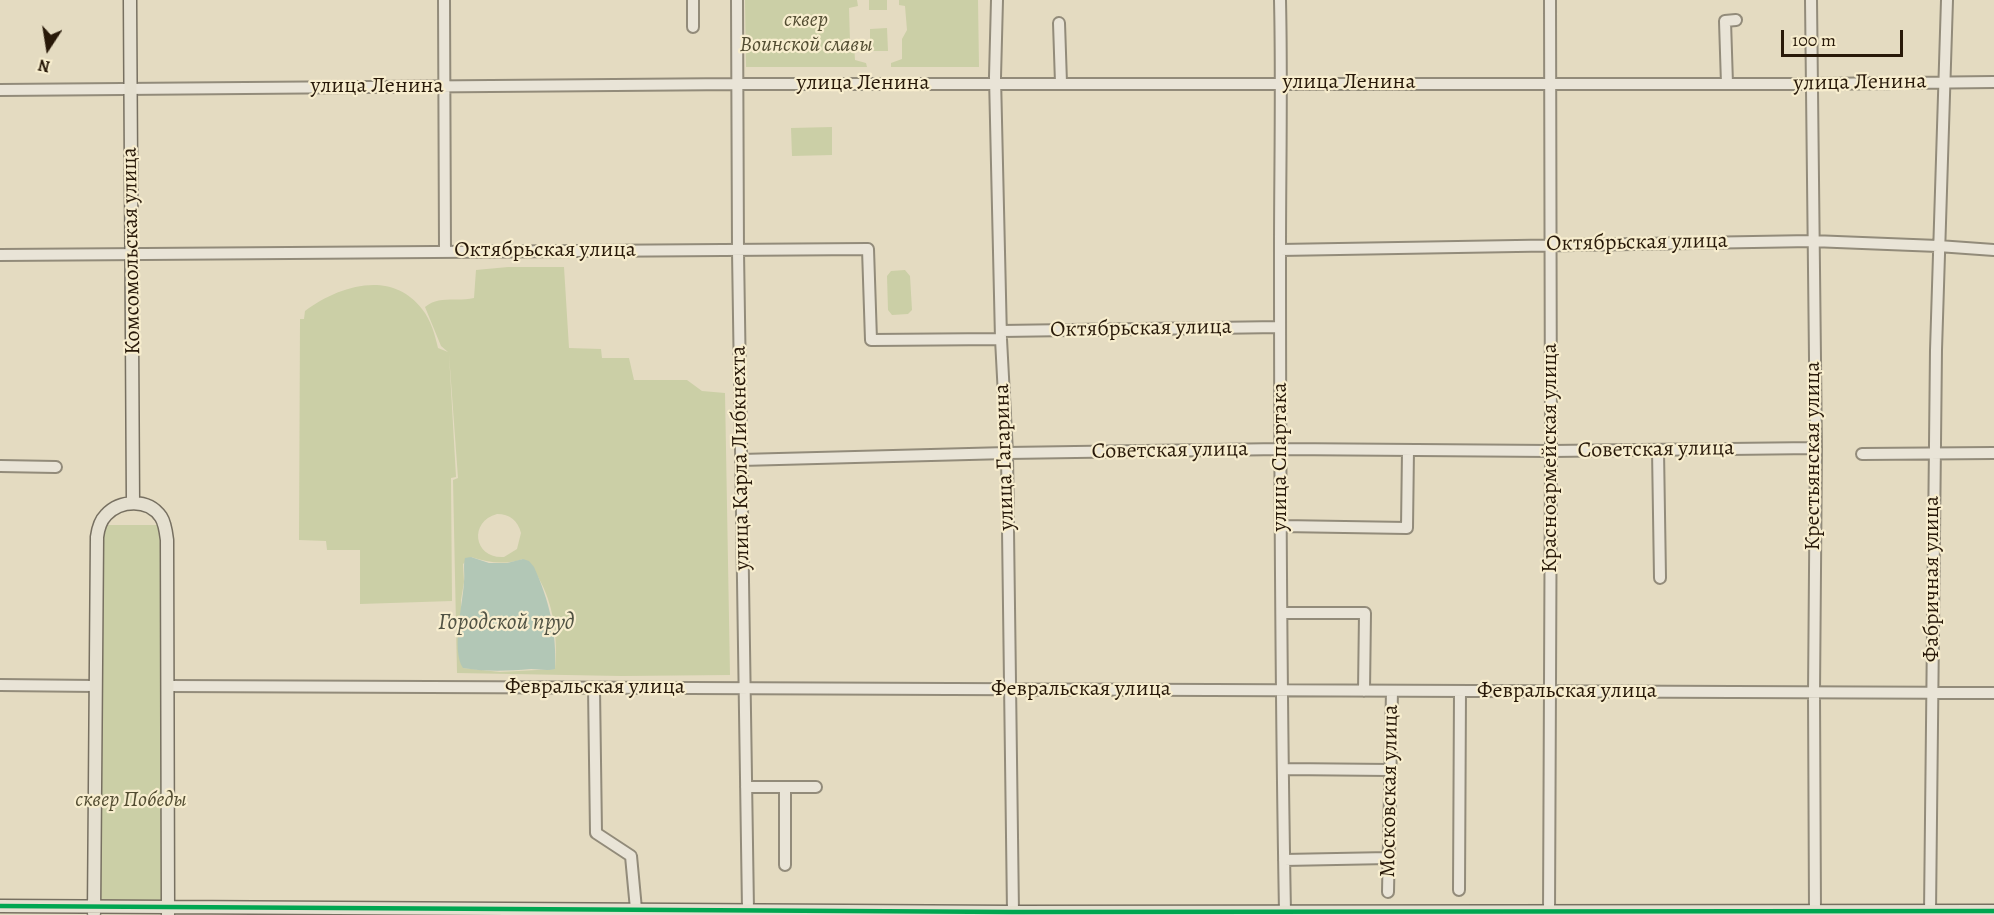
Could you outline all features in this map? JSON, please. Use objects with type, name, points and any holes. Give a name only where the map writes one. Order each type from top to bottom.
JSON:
[{"type":"main road","name":"Комсомольская улица","points":[[130,0],[133,502]]},
{"type":"main road","points":[[94,911],[97,537],[99,525],[105,515],[115,508],[133,502],[148,507],[160,515],[167,540],[168,911]]},
{"type":"main road","points":[[0,906],[94,911],[636,909],[748,912],[1549,914],[1994,911]]},
{"type":"street","points":[[444,0],[445,251]]},
{"type":"street","points":[[693,0],[693,27]]},
{"type":"street","name":"улица Карла Либкнехта","points":[[737,0],[738,250],[748,912]]},
{"type":"street","name":"улица Гагарина","points":[[996,0],[995,84],[1001,335],[1007,453],[1013,913]]},
{"type":"street","name":"улица Спартака","points":[[1280,0],[1285,913]]},
{"type":"street","name":"Красноармейская улица","points":[[1549,914],[1550,0]]},
{"type":"street","name":"Крестьянская улица","points":[[1811,0],[1816,448],[1815,913]]},
{"type":"street","name":"Фабричная улица","points":[[1929,912],[1938,246],[1947,0]]},
{"type":"street","points":[[1726,84],[1725,21],[1736,20]]},
{"type":"street","points":[[1059,23],[1061,83]]},
{"type":"street","name":"улица Ленина","points":[[0,90],[737,84],[1994,82]]},
{"type":"street","name":"Октябрьская улица","points":[[1280,250],[1812,241],[1994,250]]},
{"type":"street","name":"Октябрьская улица","points":[[0,255],[868,249],[871,340],[1281,327]]},
{"type":"street","name":"Советская улица","points":[[741,460],[1281,449],[1551,451],[1816,448]]},
{"type":"street","points":[[1282,526],[1407,528],[1407,450]]},
{"type":"street","points":[[1658,450],[1660,578]]},
{"type":"street","points":[[1862,454],[1994,453]]},
{"type":"street","points":[[0,466],[56,467]]},
{"type":"street","points":[[1282,613],[1365,614],[1364,691]]},
{"type":"street","points":[[0,685],[96,686]]},
{"type":"street","name":"Февральская улица","points":[[168,686],[1994,693]]},
{"type":"street","points":[[594,688],[596,833],[631,856],[636,909]]},
{"type":"street","name":"Московская улица","points":[[1388,892],[1392,691]]},
{"type":"street","points":[[1459,890],[1460,691]]},
{"type":"street","points":[[1283,769],[1390,770]]},
{"type":"street","points":[[747,787],[816,787]]},
{"type":"street","points":[[785,787],[785,865]]},
{"type":"street","points":[[1284,860],[1389,858]]},
{"type":"green space","name":"сквер Воинской славы","points":[[745,0],[857,0],[858,6],[849,8],[850,42],[854,45],[855,60],[866,63],[867,67],[746,67]]},
{"type":"green space","points":[[869,0],[887,0],[887,10],[869,10]]},
{"type":"green space","name":"сквер Воинской славы","points":[[899,0],[978,0],[979,67],[891,67],[891,63],[902,59],[902,39],[907,30],[905,6],[899,5]]},
{"type":"green space","points":[[887,28],[888,51],[870,51],[870,29]]},
{"type":"green space","points":[[832,127],[832,155],[792,156],[791,128]]},
{"type":"green space","points":[[508,267],[564,267],[569,348],[601,349],[602,358],[629,358],[634,380],[687,380],[702,391],[725,393],[730,675],[457,673],[453,480],[458,478],[449,354],[456,477],[451,478],[452,601],[360,604],[360,550],[327,550],[326,541],[299,540],[300,319],[304,319],[305,311],[349,289],[380,285],[395,289],[409,297],[422,309],[430,323],[438,348],[448,352],[441,346],[425,307],[436,301],[474,298],[476,270]],"holes":[[[497,514],[513,519],[521,533],[517,549],[504,557],[486,552],[478,539],[482,524]],[[471,557],[497,562],[523,559],[535,572],[548,599],[554,622],[555,669],[500,672],[463,668],[461,600],[464,582],[463,564]]]},
{"type":"green space","points":[[905,270],[910,276],[912,310],[908,314],[892,315],[888,310],[887,276],[891,271]]},
{"type":"green space","name":"сквер Победы","points":[[99,525],[164,525],[168,907],[94,907]]},
{"type":"water","name":"Городской пруд","points":[[471,557],[489,563],[507,563],[523,559],[529,561],[534,567],[551,616],[555,642],[555,669],[497,671],[463,668],[458,650],[458,639],[464,561],[465,558]]},
{"type":"transit line","points":[[0,906],[1013,912],[1994,911]]}]
